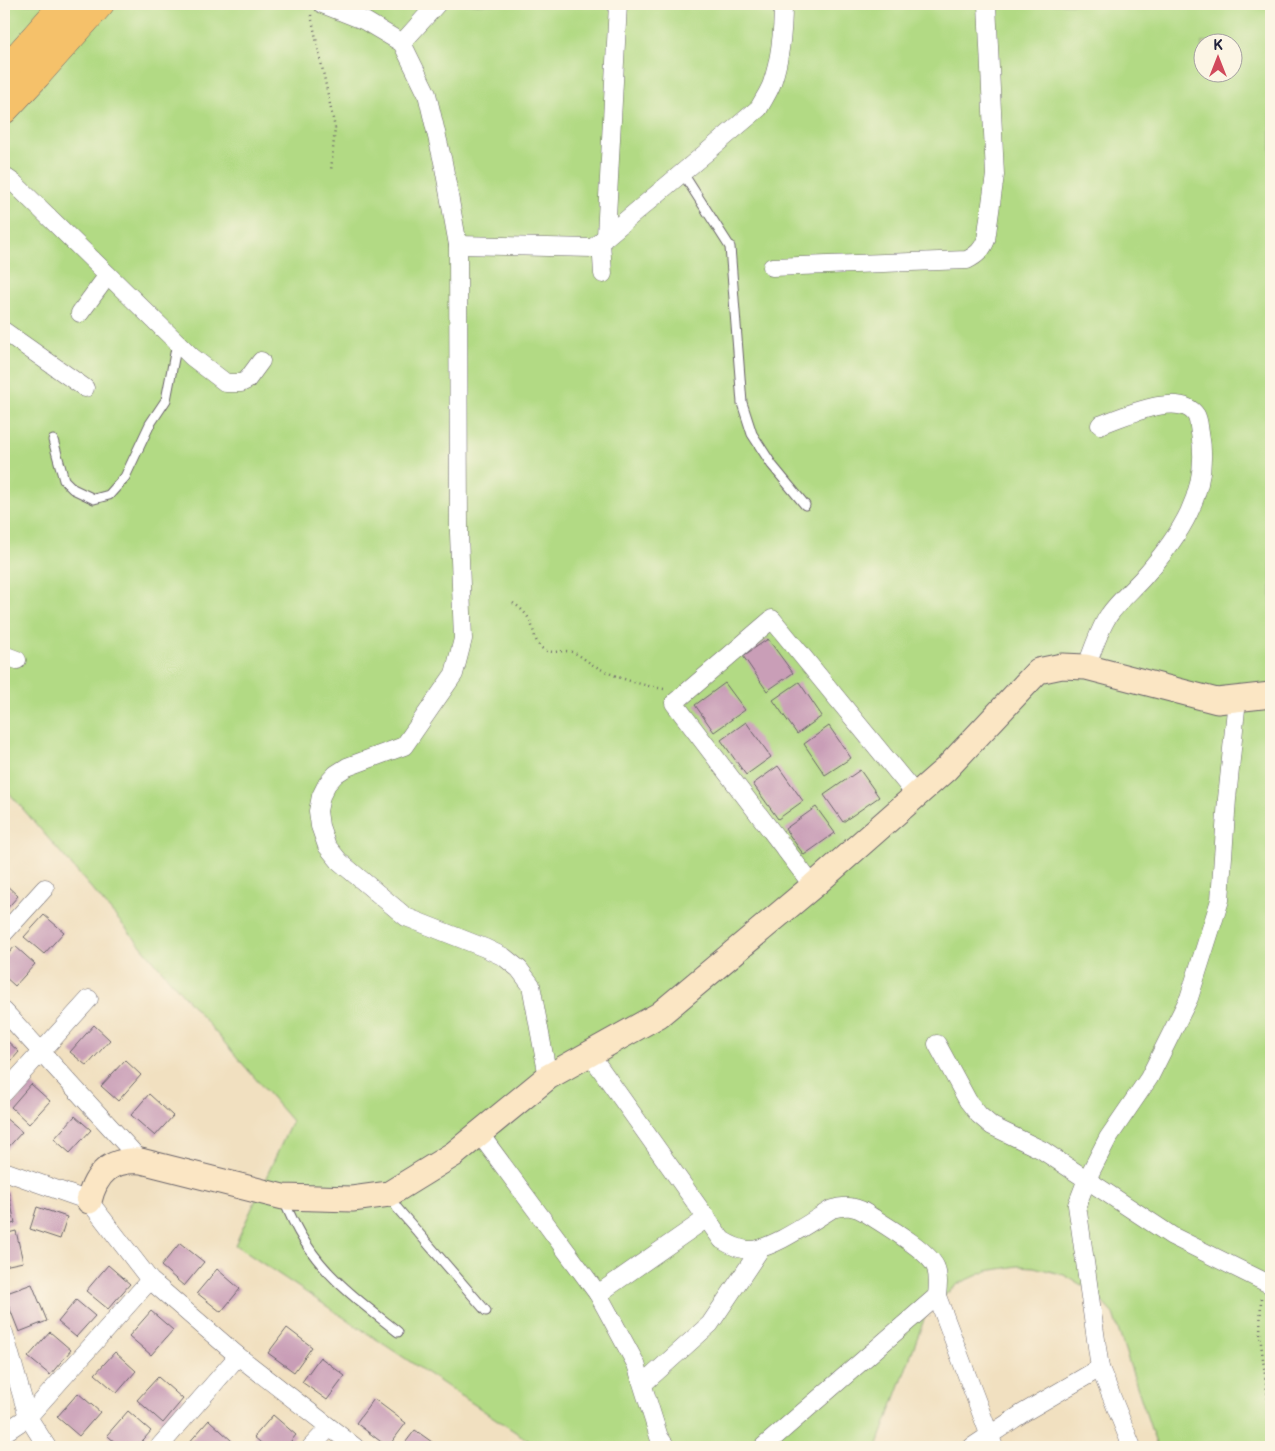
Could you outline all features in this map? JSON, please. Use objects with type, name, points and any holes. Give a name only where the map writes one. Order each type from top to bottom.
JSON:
[{"type":"main road","points":[[4,72],[64,4]]},
{"type":"main road","points":[[4,110],[100,4]]},
{"type":"street","points":[[402,43],[437,4]]},
{"type":"street","points":[[603,274],[618,4]]},
{"type":"street","points":[[458,245],[593,248],[759,108],[772,85],[783,29],[783,4]]},
{"type":"street","points":[[772,267],[967,260],[976,256],[982,249],[988,234],[995,174],[987,4]]},
{"type":"street","points":[[316,8],[365,21],[402,43],[427,94],[443,162],[458,245],[459,533],[463,639],[454,674],[404,746],[347,767],[336,774],[327,784],[321,796],[318,811],[320,826],[327,846],[340,862],[406,917],[504,956],[519,969],[531,985],[548,1077]]},
{"type":"street","points":[[4,176],[14,183],[192,357],[226,383],[241,383],[247,380],[261,361]]},
{"type":"street","points":[[80,313],[108,275]]},
{"type":"street","points":[[4,331],[84,388]]},
{"type":"street","points":[[1086,667],[1108,616],[1144,577],[1177,536],[1192,508],[1201,478],[1202,447],[1196,416],[1189,409],[1180,405],[1170,404],[1100,425]]},
{"type":"street","points":[[813,886],[674,703],[772,619],[916,796]]},
{"type":"street","points":[[88,1201],[92,1187],[101,1175],[112,1165],[126,1160],[141,1161],[283,1197],[352,1198],[388,1194],[454,1154],[548,1077],[660,1015],[813,886],[946,769],[1038,671],[1062,666],[1086,667],[1217,701],[1271,695]]},
{"type":"street","points":[[1132,1447],[1100,1368],[1077,1205],[1108,1138],[1149,1078],[1189,998],[1220,900],[1227,799],[1237,699]]},
{"type":"street","points":[[4,933],[45,888]]},
{"type":"street","points":[[4,1093],[89,999]]},
{"type":"street","points":[[4,1011],[141,1161]]},
{"type":"street","points":[[937,1044],[968,1101],[979,1115],[992,1126],[1042,1150],[1172,1236],[1267,1283]]},
{"type":"street","points":[[590,1054],[722,1240],[734,1247],[747,1250],[761,1248],[832,1209],[850,1206],[859,1208],[929,1256],[936,1267],[939,1280],[937,1296],[992,1441]]},
{"type":"street","points":[[479,1133],[598,1294],[636,1364],[660,1437],[666,1447]]},
{"type":"street","points":[[4,1171],[88,1201],[150,1280],[238,1356],[355,1447]]},
{"type":"street","points":[[598,1294],[707,1218]]},
{"type":"street","points":[[643,1384],[710,1324],[761,1248]]},
{"type":"street","points":[[4,1432],[28,1417],[150,1280]]},
{"type":"street","points":[[763,1447],[937,1296]]},
{"type":"street","points":[[4,1333],[28,1417],[47,1447]]},
{"type":"street","points":[[159,1447],[238,1356]]},
{"type":"street","points":[[972,1447],[992,1441],[1024,1413],[1100,1368]]},
{"type":"street","points":[[311,1447],[329,1428]]},
{"type":"lane","points":[[682,172],[730,248],[742,403],[752,434],[772,465],[805,505]]},
{"type":"lane","points":[[53,440],[64,480],[74,490],[94,499],[109,495],[125,477],[150,424],[166,400],[177,343]]},
{"type":"lane","points":[[388,1194],[397,1208],[486,1311]]},
{"type":"lane","points":[[283,1197],[302,1236],[318,1259],[336,1280],[398,1332]]},
{"type":"path","points":[[316,8],[335,128],[331,171]]},
{"type":"path","points":[[513,602],[530,619],[537,644],[549,653],[560,650],[571,652],[582,656],[595,666],[639,684],[686,693]]},
{"type":"path","points":[[1267,1283],[1259,1323],[1271,1423]]},
{"type":"green space","points":[[4,4],[1271,4],[1271,1447],[1157,1447],[1113,1314],[1092,1291],[1064,1275],[1034,1267],[1018,1266],[987,1271],[958,1284],[925,1317],[877,1447],[538,1447],[235,1245],[292,1121],[4,787]]},
{"type":"building","points":[[768,639],[793,673],[767,691],[743,656]]},
{"type":"building","points":[[799,682],[822,716],[797,734],[773,700]]},
{"type":"building","points":[[725,683],[745,710],[714,732],[695,705]]},
{"type":"building","points":[[746,722],[771,757],[746,775],[721,740]]},
{"type":"building","points":[[829,726],[851,758],[825,775],[804,744]]},
{"type":"building","points":[[778,766],[803,801],[778,819],[753,784]]},
{"type":"building","points":[[860,770],[879,797],[843,822],[824,795]]},
{"type":"building","points":[[816,807],[835,833],[804,855],[785,829]]},
{"type":"building","points":[[4,883],[18,896],[4,912]]},
{"type":"building","points":[[44,915],[64,932],[44,954],[24,937]]},
{"type":"building","points":[[15,946],[35,964],[15,986],[4,976],[4,959]]},
{"type":"building","points":[[94,1025],[110,1040],[87,1066],[70,1052]]},
{"type":"building","points":[[4,1038],[19,1052],[4,1069]]},
{"type":"building","points":[[125,1060],[141,1075],[118,1101],[101,1086]]},
{"type":"building","points":[[31,1084],[50,1101],[29,1124],[11,1107]]},
{"type":"building","points":[[149,1094],[173,1116],[155,1136],[131,1115]]},
{"type":"building","points":[[75,1116],[91,1130],[70,1153],[54,1139]]},
{"type":"building","points":[[4,1117],[22,1132],[4,1152]]},
{"type":"building","points":[[8,1191],[15,1223],[4,1226],[4,1192]]},
{"type":"building","points":[[37,1207],[67,1217],[60,1239],[30,1229]]},
{"type":"building","points":[[16,1231],[23,1262],[4,1266],[4,1234]]},
{"type":"building","points":[[180,1243],[204,1262],[184,1286],[161,1266]]},
{"type":"building","points":[[108,1265],[130,1284],[108,1309],[86,1291]]},
{"type":"building","points":[[217,1269],[240,1289],[221,1312],[197,1293]]},
{"type":"building","points":[[32,1284],[47,1321],[19,1332],[4,1294]]},
{"type":"building","points":[[76,1300],[95,1316],[76,1337],[58,1322]]},
{"type":"building","points":[[151,1311],[173,1330],[151,1355],[129,1336]]},
{"type":"building","points":[[287,1328],[312,1347],[294,1372],[268,1353]]},
{"type":"building","points":[[50,1332],[71,1350],[50,1375],[28,1357]]},
{"type":"building","points":[[115,1352],[136,1371],[117,1393],[95,1374]]},
{"type":"building","points":[[320,1357],[345,1376],[327,1400],[302,1382]]},
{"type":"building","points":[[158,1377],[183,1399],[163,1423],[137,1400]]},
{"type":"building","points":[[78,1393],[100,1412],[79,1436],[57,1417]]},
{"type":"building","points":[[374,1399],[406,1423],[388,1447],[356,1423]]},
{"type":"building","points":[[128,1411],[151,1431],[137,1447],[120,1447],[107,1435]]},
{"type":"building","points":[[273,1415],[296,1435],[286,1447],[266,1447],[254,1437]]},
{"type":"building","points":[[209,1420],[232,1441],[226,1447],[190,1447],[187,1445]]},
{"type":"building","points":[[415,1430],[439,1447],[402,1447]]}]
